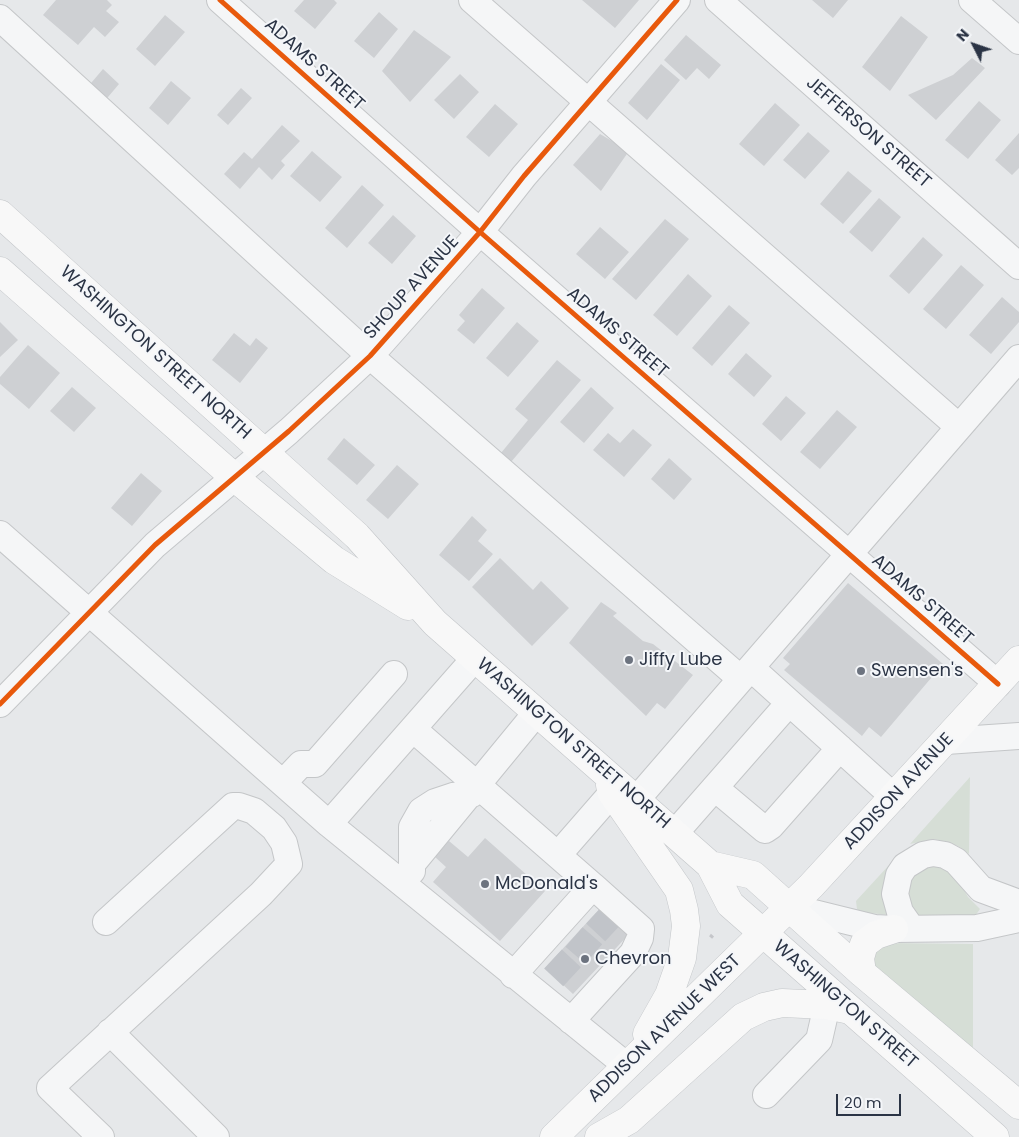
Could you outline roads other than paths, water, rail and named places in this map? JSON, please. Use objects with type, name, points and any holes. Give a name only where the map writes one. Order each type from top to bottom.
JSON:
[{"type":"main road","name":"WASHINGTON STREET NORTH","points":[[0,214],[249,464],[334,560],[435,623]]},
{"type":"main road","name":"WASHINGTON STREET NORTH","points":[[0,272],[249,464],[357,536],[435,623],[537,712],[619,789],[675,833],[710,865],[730,904],[776,920]]},
{"type":"main road","name":"ADDISON AVENUE","points":[[776,920],[894,797],[1019,660]]},
{"type":"main road","points":[[619,789],[679,890],[686,926],[682,958],[668,995],[629,1064]]},
{"type":"main road","name":"WASHINGTON STREET NORTH","points":[[710,865],[752,875],[776,920]]},
{"type":"main road","name":"ADDISON AVENUE WEST","points":[[554,1137],[776,920]]},
{"type":"main road","name":"WASHINGTON STREET","points":[[776,920],[862,973],[1018,1104]]},
{"type":"main road","name":"WASHINGTON STREET","points":[[776,920],[839,1008],[995,1137]]},
{"type":"main road","points":[[862,973],[860,958],[864,944],[876,935],[903,929]]},
{"type":"main road","points":[[599,1137],[629,1120],[743,1017],[764,1007],[782,1003],[839,1008]]},
{"type":"street","name":"ADAMS STREET","points":[[220,0],[480,232],[998,684]]},
{"type":"street","points":[[472,0],[587,103],[959,427]]},
{"type":"street","name":"SHOUP AVENUE","points":[[0,704],[155,545],[370,356],[480,232],[524,176],[677,0]]},
{"type":"street","name":"JEFFERSON STREET","points":[[718,0],[1019,266]]},
{"type":"street","points":[[972,0],[1019,41]]},
{"type":"street","points":[[0,18],[370,356],[746,674],[789,703],[894,797]]},
{"type":"street","points":[[558,855],[619,789],[746,674],[1019,358]]},
{"type":"street","points":[[0,534],[329,824],[412,877],[513,975],[629,1064]]},
{"type":"street","points":[[329,824],[475,658]]},
{"type":"street","points":[[283,783],[301,764],[314,764],[394,674]]},
{"type":"street","points":[[675,833],[789,703]]},
{"type":"street","points":[[412,877],[474,789],[537,712]]},
{"type":"street","points":[[413,730],[474,789],[558,855],[590,900],[641,929],[640,938],[629,945],[588,990],[571,1021]]},
{"type":"street","points":[[946,741],[1019,736]]},
{"type":"street","points":[[715,788],[765,830],[771,826],[840,748]]},
{"type":"street","points":[[101,1137],[50,1088],[261,894],[289,864],[284,843],[274,828],[254,811],[234,806],[106,922]]},
{"type":"street","points":[[903,929],[894,894],[899,875],[905,866],[923,855],[945,855],[956,861],[982,889],[1019,903]]},
{"type":"street","points":[[513,975],[546,953],[590,900]]},
{"type":"street","points":[[776,920],[903,929],[977,928],[1019,919]]},
{"type":"street","points":[[766,1095],[819,1040],[839,1008]]},
{"type":"street","points":[[110,1032],[216,1137]]},
{"type":"tunnel","points":[[595,914],[623,940]]},
{"type":"tunnel","points":[[574,937],[603,962]]},
{"type":"tunnel","points":[[553,959],[581,985]]},
{"type":"place","name":"Jiffy Lube","points":[[629,660]]},
{"type":"place","name":"Swensen's","points":[[861,671]]},
{"type":"place","name":"McDonald's","points":[[485,884]]},
{"type":"place","name":"Chevron","points":[[585,959]]}]
